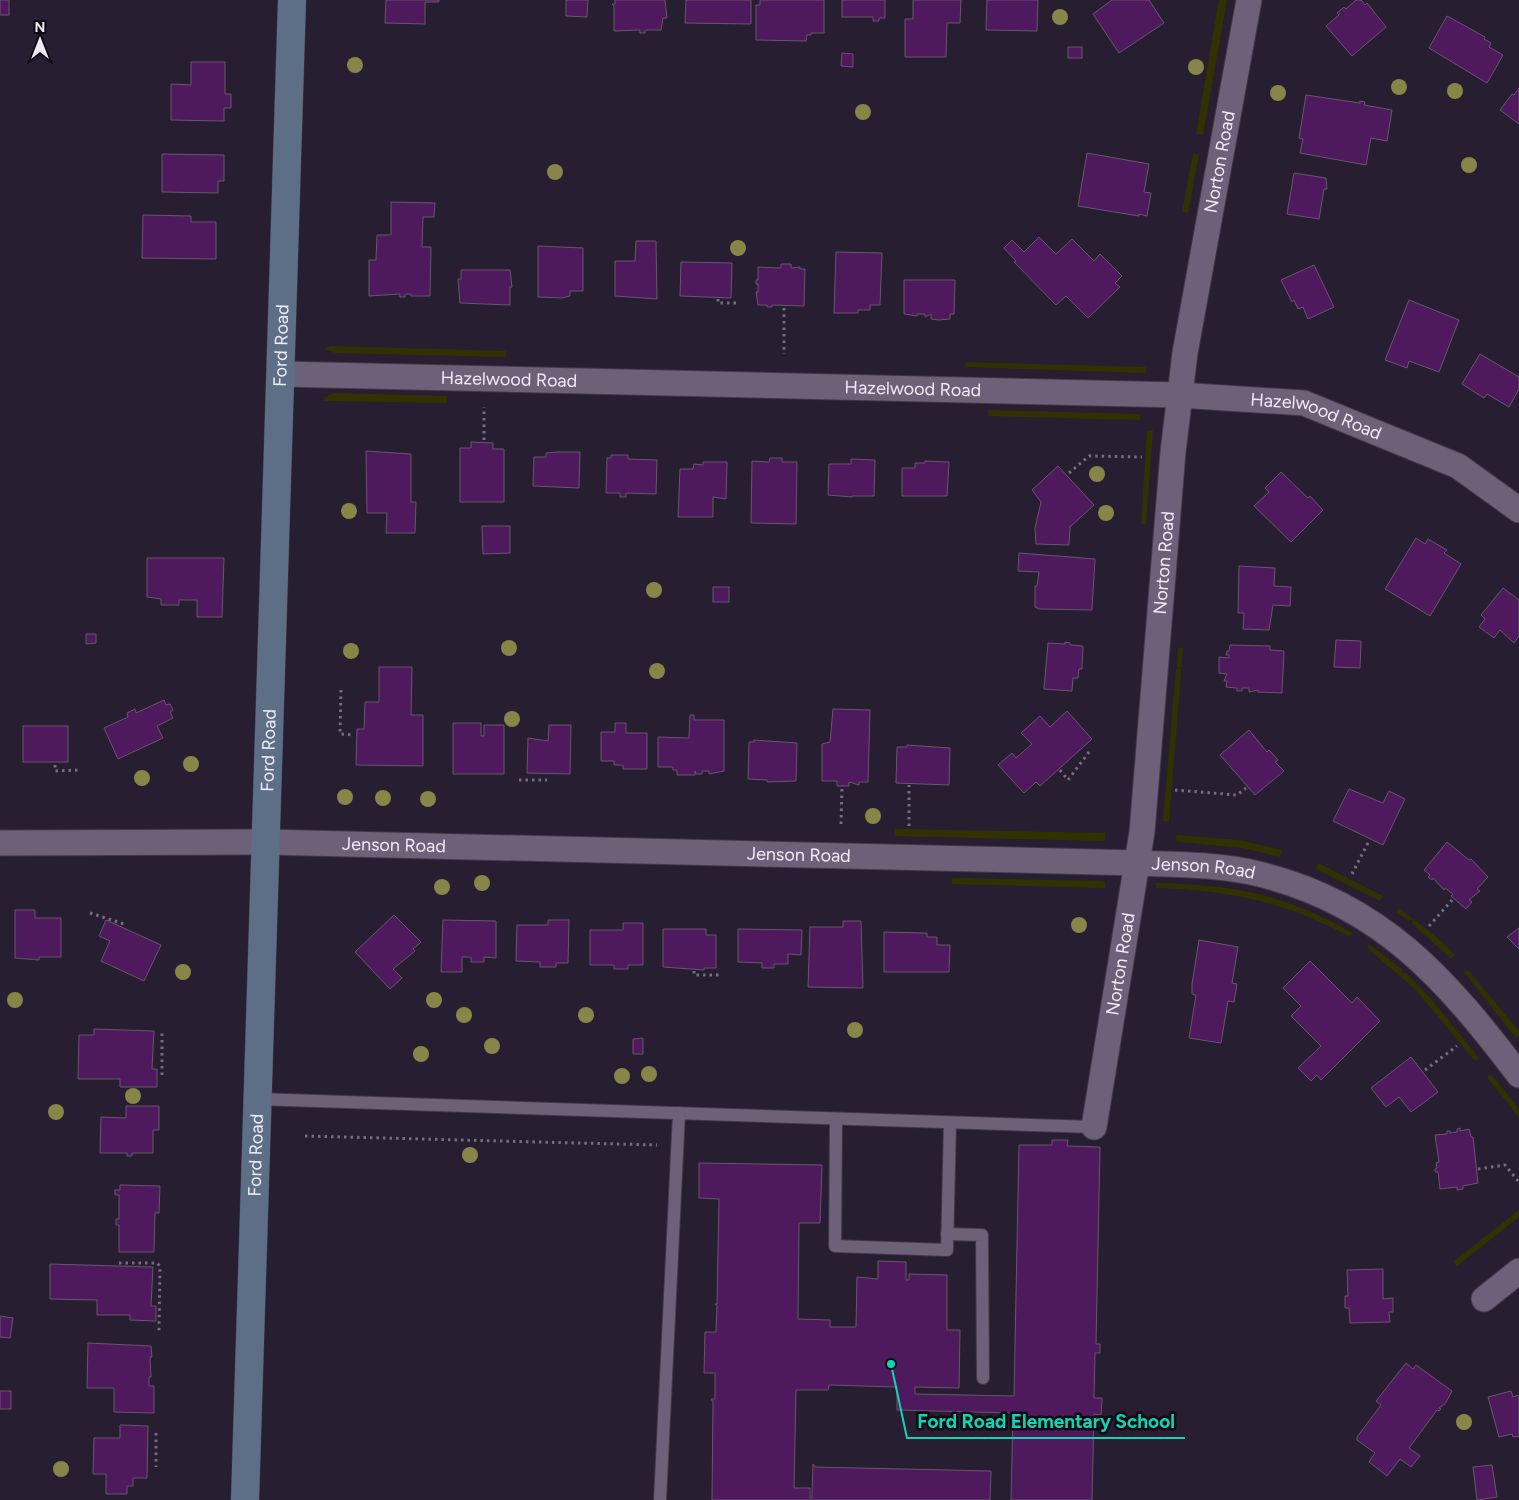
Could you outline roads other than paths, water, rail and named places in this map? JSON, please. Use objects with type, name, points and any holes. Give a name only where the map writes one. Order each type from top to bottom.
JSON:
[{"type":"street","name":"Ford Road","points":[[246,1500],[292,0]]},
{"type":"street","name":"Norton Road","points":[[1094,1127],[1112,1005],[1138,863],[1179,395],[1249,0]]},
{"type":"street","name":"Hazelwood Road","points":[[281,374],[1179,395],[1304,403],[1458,466],[1519,510]]},
{"type":"street","name":"Jenson Road","points":[[0,843],[265,842],[1138,863],[1216,867],[1258,874],[1300,886],[1350,908],[1406,947],[1431,970],[1482,1027],[1519,1075]]},
{"type":"street","points":[[1484,1299],[1519,1271]]},
{"type":"lane","points":[[257,1099],[1094,1127]]},
{"type":"lane","points":[[660,1500],[679,1113]]},
{"type":"lane","points":[[836,1119],[835,1246],[947,1250],[950,1122]]},
{"type":"lane","points":[[948,1234],[982,1235],[983,1378]]},
{"type":"place","name":"Ford Road Elementary School","points":[[891,1364]]}]
